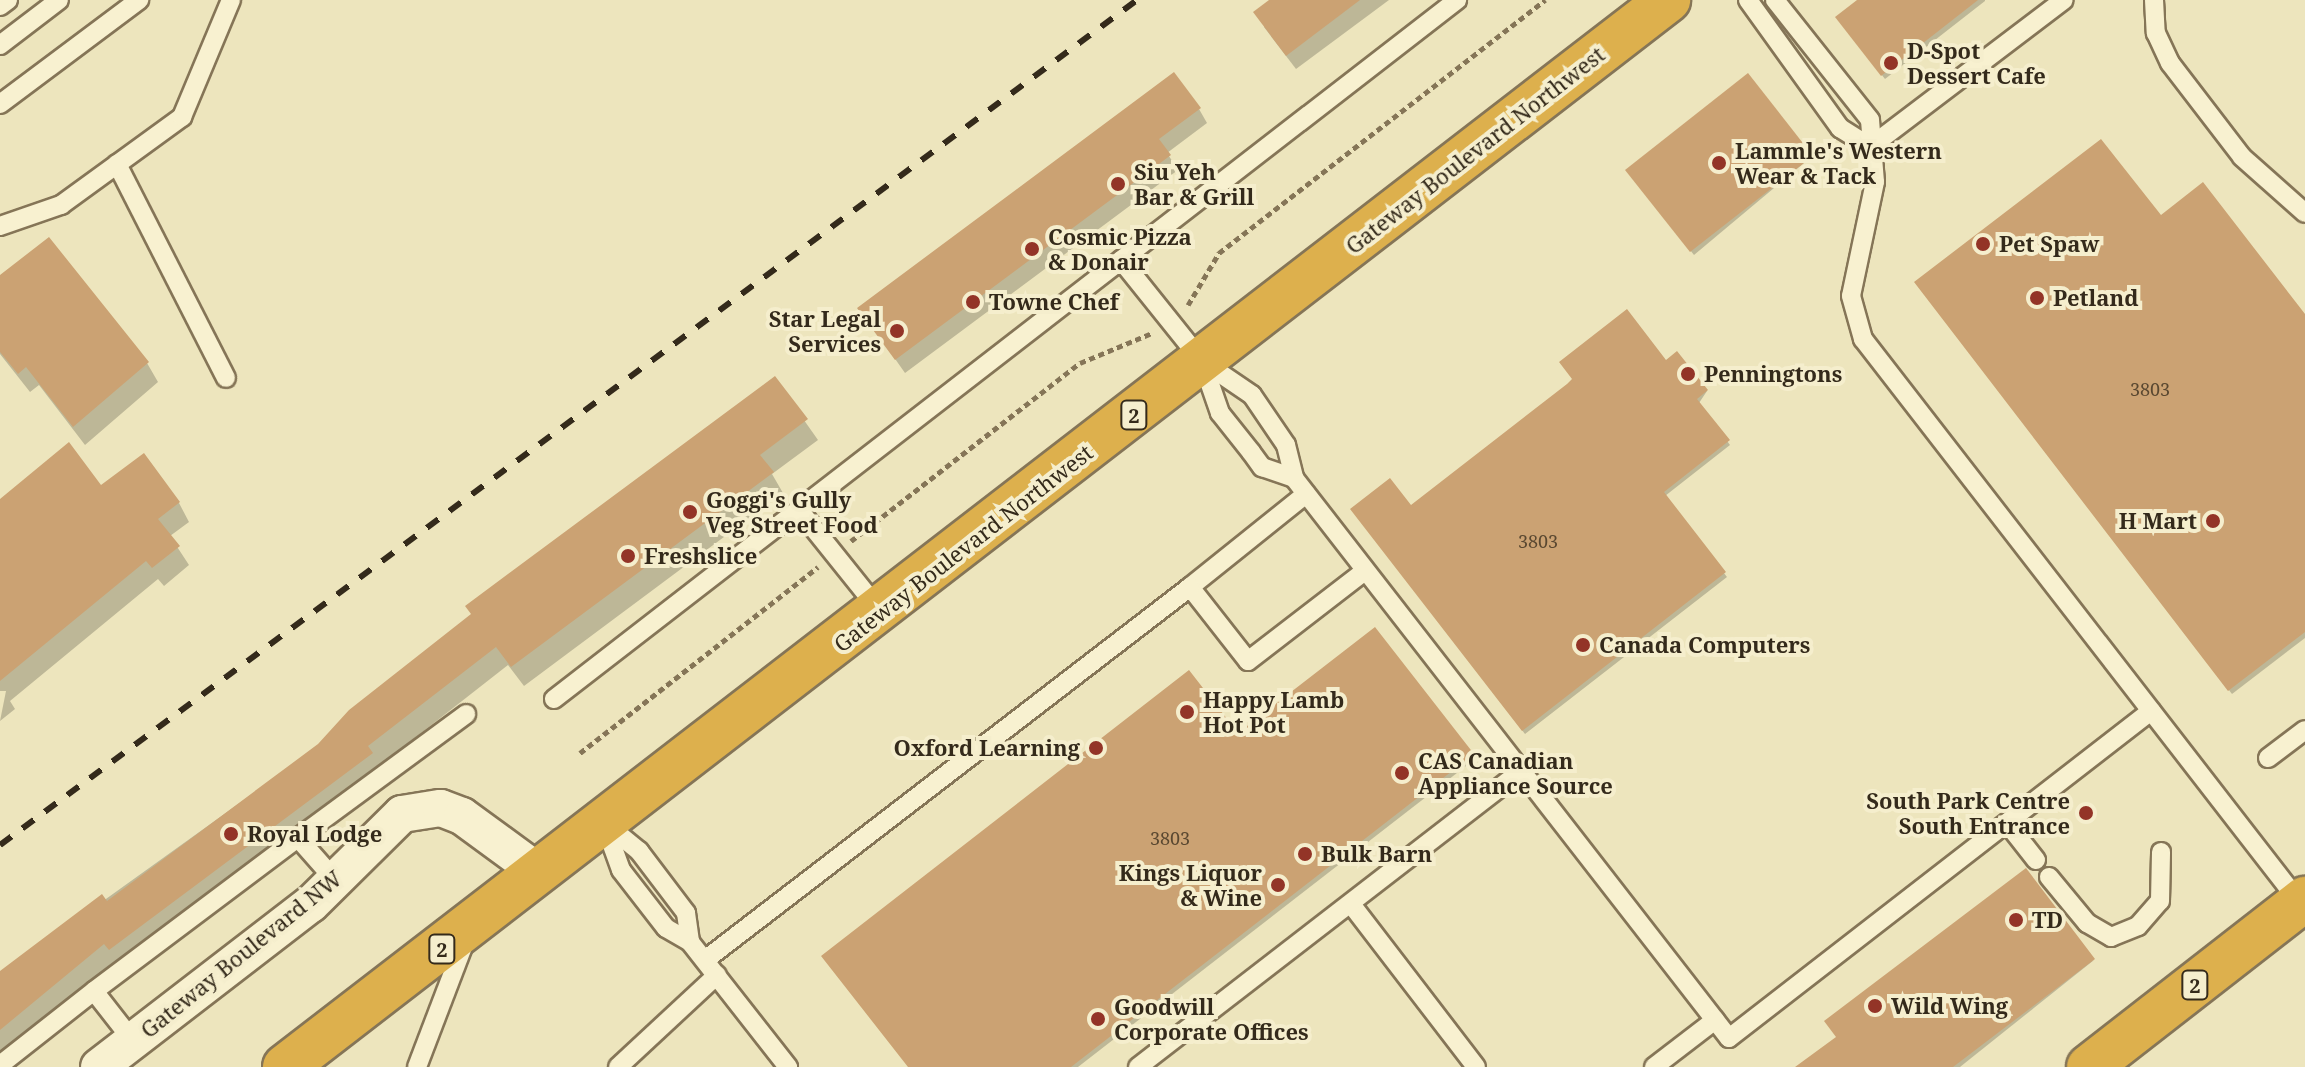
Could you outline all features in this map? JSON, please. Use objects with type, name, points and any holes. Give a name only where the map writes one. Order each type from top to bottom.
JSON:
[{"type":"highway","name":"Gateway Boulevard Northwest","points":[[601,825],[881,612],[1668,0]]},
{"type":"highway","name":"2","points":[[285,1067],[601,825]]},
{"type":"highway","name":"2","points":[[2089,1067],[2302,901]]},
{"type":"street","name":"Gateway Boulevard NW","points":[[99,1067],[335,880],[402,814],[441,808],[540,873]]},
{"type":"lane","points":[[0,6],[8,0]]},
{"type":"lane","points":[[0,45],[59,0]]},
{"type":"lane","points":[[0,104],[139,0]]},
{"type":"lane","points":[[0,226],[61,205],[182,117],[231,0]]},
{"type":"lane","points":[[554,699],[1457,0]]},
{"type":"lane","points":[[1748,0],[1840,128],[1870,147]]},
{"type":"lane","points":[[1775,0],[1861,101],[1875,182],[1851,296],[1855,323],[2151,711],[2302,901]]},
{"type":"lane","points":[[1870,147],[2064,0]]},
{"type":"lane","points":[[2154,0],[2156,33],[2170,63],[2242,157],[2305,213]]},
{"type":"lane","points":[[117,164],[226,378]]},
{"type":"lane","points":[[1121,260],[1202,361],[1252,395],[1286,445],[1294,478],[1729,1038],[2151,711]]},
{"type":"lane","points":[[1202,361],[1220,413],[1262,467],[1294,478]]},
{"type":"lane","points":[[618,1067],[711,968],[1306,494]]},
{"type":"lane","points":[[799,510],[881,612]]},
{"type":"lane","points":[[1190,587],[1248,661],[1365,571]]},
{"type":"lane","points":[[0,1065],[94,991],[466,714]]},
{"type":"lane","points":[[2268,758],[2305,730]]},
{"type":"lane","points":[[1138,1067],[1521,771]]},
{"type":"lane","points":[[2007,823],[2036,860]]},
{"type":"lane","points":[[601,825],[639,851],[686,913],[690,942]]},
{"type":"lane","points":[[601,825],[621,870],[666,928],[690,942],[788,1067]]},
{"type":"lane","points":[[298,838],[335,880]]},
{"type":"lane","points":[[2049,877],[2087,923],[2111,937],[2138,926],[2160,901],[2161,852]]},
{"type":"lane","points":[[1351,904],[1476,1067]]},
{"type":"lane","points":[[417,1067],[471,927]]},
{"type":"lane","points":[[94,991],[133,1041]]},
{"type":"lane","points":[[1654,1067],[1715,1020]]},
{"type":"path","points":[[580,753],[1080,363],[1136,346],[1200,297],[1219,253],[1545,0]]},
{"type":"building","points":[[1269,0],[1360,0],[1286,56],[1253,12]]},
{"type":"building","points":[[1857,0],[1978,0],[1881,76],[1835,17]]},
{"type":"building","points":[[1174,72],[1201,108],[1159,139],[1171,155],[895,360],[857,308]]},
{"type":"building","name":"Lammle's Western Wear & Tack","points":[[1748,73],[1813,156],[1690,252],[1625,170]]},
{"type":"building","points":[[2101,139],[2161,215],[2203,182],[2305,314],[2305,632],[2228,691],[1914,282]]},
{"type":"building","points":[[49,237],[149,362],[73,427],[26,367],[18,374],[0,352],[0,275]]},
{"type":"building","points":[[1627,309],[1666,360],[1677,351],[1708,390],[1697,399],[1730,440],[1664,492],[1726,572],[1522,731],[1350,509],[1390,478],[1411,505],[1567,384],[1572,379],[1559,362]]},
{"type":"building","points":[[775,376],[808,419],[760,455],[774,472],[511,667],[496,647],[368,746],[373,753],[109,950],[104,944],[0,1030],[0,971],[102,894],[107,901],[318,744],[349,710],[471,614],[465,606]]},
{"type":"building","points":[[69,442],[101,485],[144,453],[180,502],[158,519],[180,546],[152,568],[146,561],[0,681],[0,499]]},
{"type":"building","points":[[1375,627],[1474,754],[1071,1067],[908,1067],[821,956],[1189,670],[1238,733]]},
{"type":"building","points":[[2026,868],[2095,959],[1953,1067],[1795,1067],[1836,1037],[1824,1021]]},
{"type":"railway","points":[[0,845],[1137,0]]},
{"type":"place","name":"D-Spot Dessert Cafe","points":[[1891,63]]},
{"type":"place","name":"Lammle's Western Wear & Tack","points":[[1719,163]]},
{"type":"place","name":"Siu Yeh Bar & Grill","points":[[1118,184]]},
{"type":"place","name":"Pet Spaw","points":[[1983,244]]},
{"type":"place","name":"Cosmic Pizza & Donair","points":[[1032,249]]},
{"type":"place","name":"Petland","points":[[2037,298]]},
{"type":"place","name":"Towne Chef","points":[[973,302]]},
{"type":"place","name":"Star Legal Services","points":[[897,331]]},
{"type":"place","name":"Penningtons","points":[[1688,374]]},
{"type":"place","name":"Goggi's Gully Veg Street Food","points":[[690,512]]},
{"type":"place","name":"H Mart","points":[[2213,521]]},
{"type":"place","name":"Freshslice","points":[[628,556]]},
{"type":"place","name":"Canada Computers","points":[[1583,645]]},
{"type":"place","name":"Happy Lamb Hot Pot","points":[[1187,712]]},
{"type":"place","name":"Oxford Learning","points":[[1096,748]]},
{"type":"place","name":"CAS Canadian Appliance Source","points":[[1402,773]]},
{"type":"place","name":"South Park Centre South Entrance","points":[[2086,813]]},
{"type":"place","name":"Royal Lodge","points":[[231,834]]},
{"type":"place","name":"Bulk Barn","points":[[1305,854]]},
{"type":"place","name":"Kings Liquor & Wine","points":[[1278,885]]},
{"type":"place","name":"TD","points":[[2016,920]]},
{"type":"place","name":"Wild Wing","points":[[1875,1006]]},
{"type":"place","name":"Goodwill Corporate Offices","points":[[1098,1019]]}]
